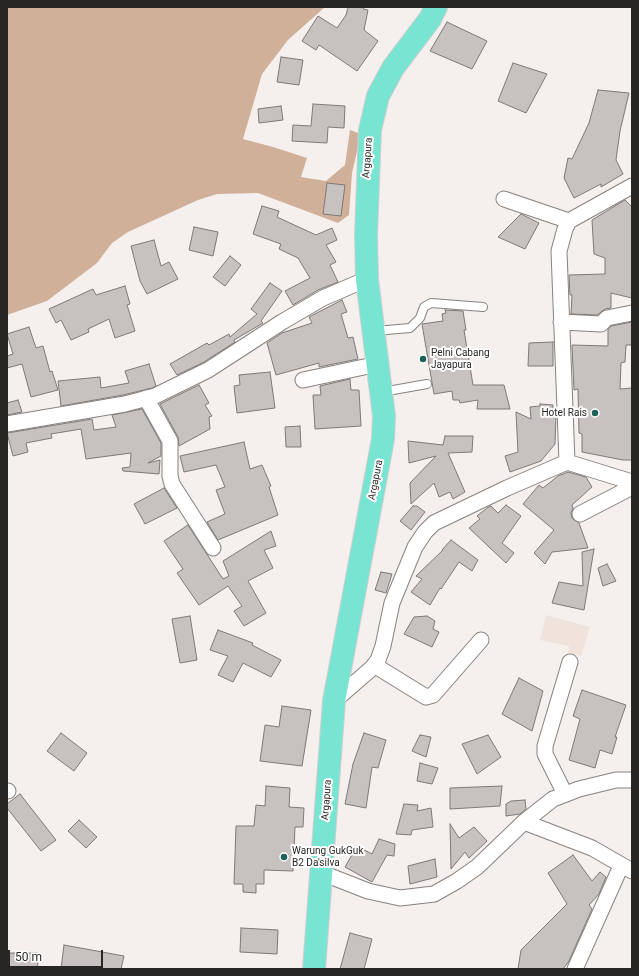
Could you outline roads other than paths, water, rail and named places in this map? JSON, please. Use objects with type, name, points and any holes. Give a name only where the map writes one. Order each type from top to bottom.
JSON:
[{"type":"highway","name":"Argapura","points":[[314,969],[334,701],[380,460],[384,416],[375,331],[367,279],[367,180],[370,130],[378,96],[393,68],[430,19],[436,7]]},
{"type":"street","points":[[567,462],[559,251],[565,229],[569,221],[632,186]]},
{"type":"street","points":[[504,199],[569,221]]},
{"type":"street","points":[[7,424],[125,404],[146,398],[208,370],[323,298],[367,279]]},
{"type":"street","points":[[561,322],[601,324],[607,318],[632,313]]},
{"type":"street","points":[[303,380],[378,364]]},
{"type":"street","points":[[146,398],[170,441],[170,476],[172,484],[212,548]]},
{"type":"street","points":[[334,701],[374,665],[383,646],[392,603],[415,547],[425,532],[434,523],[507,488],[567,462],[632,482]]},
{"type":"street","points":[[580,514],[632,487]]},
{"type":"street","points":[[374,665],[426,696],[433,696],[481,640]]},
{"type":"street","points":[[565,794],[545,754],[544,746],[570,662]]},
{"type":"street","points":[[322,873],[368,890],[400,898],[434,894],[457,881],[477,867],[524,822],[553,799],[579,789],[616,780],[632,780]]},
{"type":"street","points":[[524,822],[592,848],[626,868],[575,969]]},
{"type":"lane","points":[[375,331],[410,328],[420,318],[424,307],[431,303],[483,307]]},
{"type":"lane","points":[[382,392],[427,384]]},
{"type":"place","name":"Pelni Cabang Jayapura","points":[[423,359]]},
{"type":"place","name":"Hotel Rais","points":[[595,413]]},
{"type":"place","name":"Warung GukGuk B2 Da'silva","points":[[284,857]]}]
